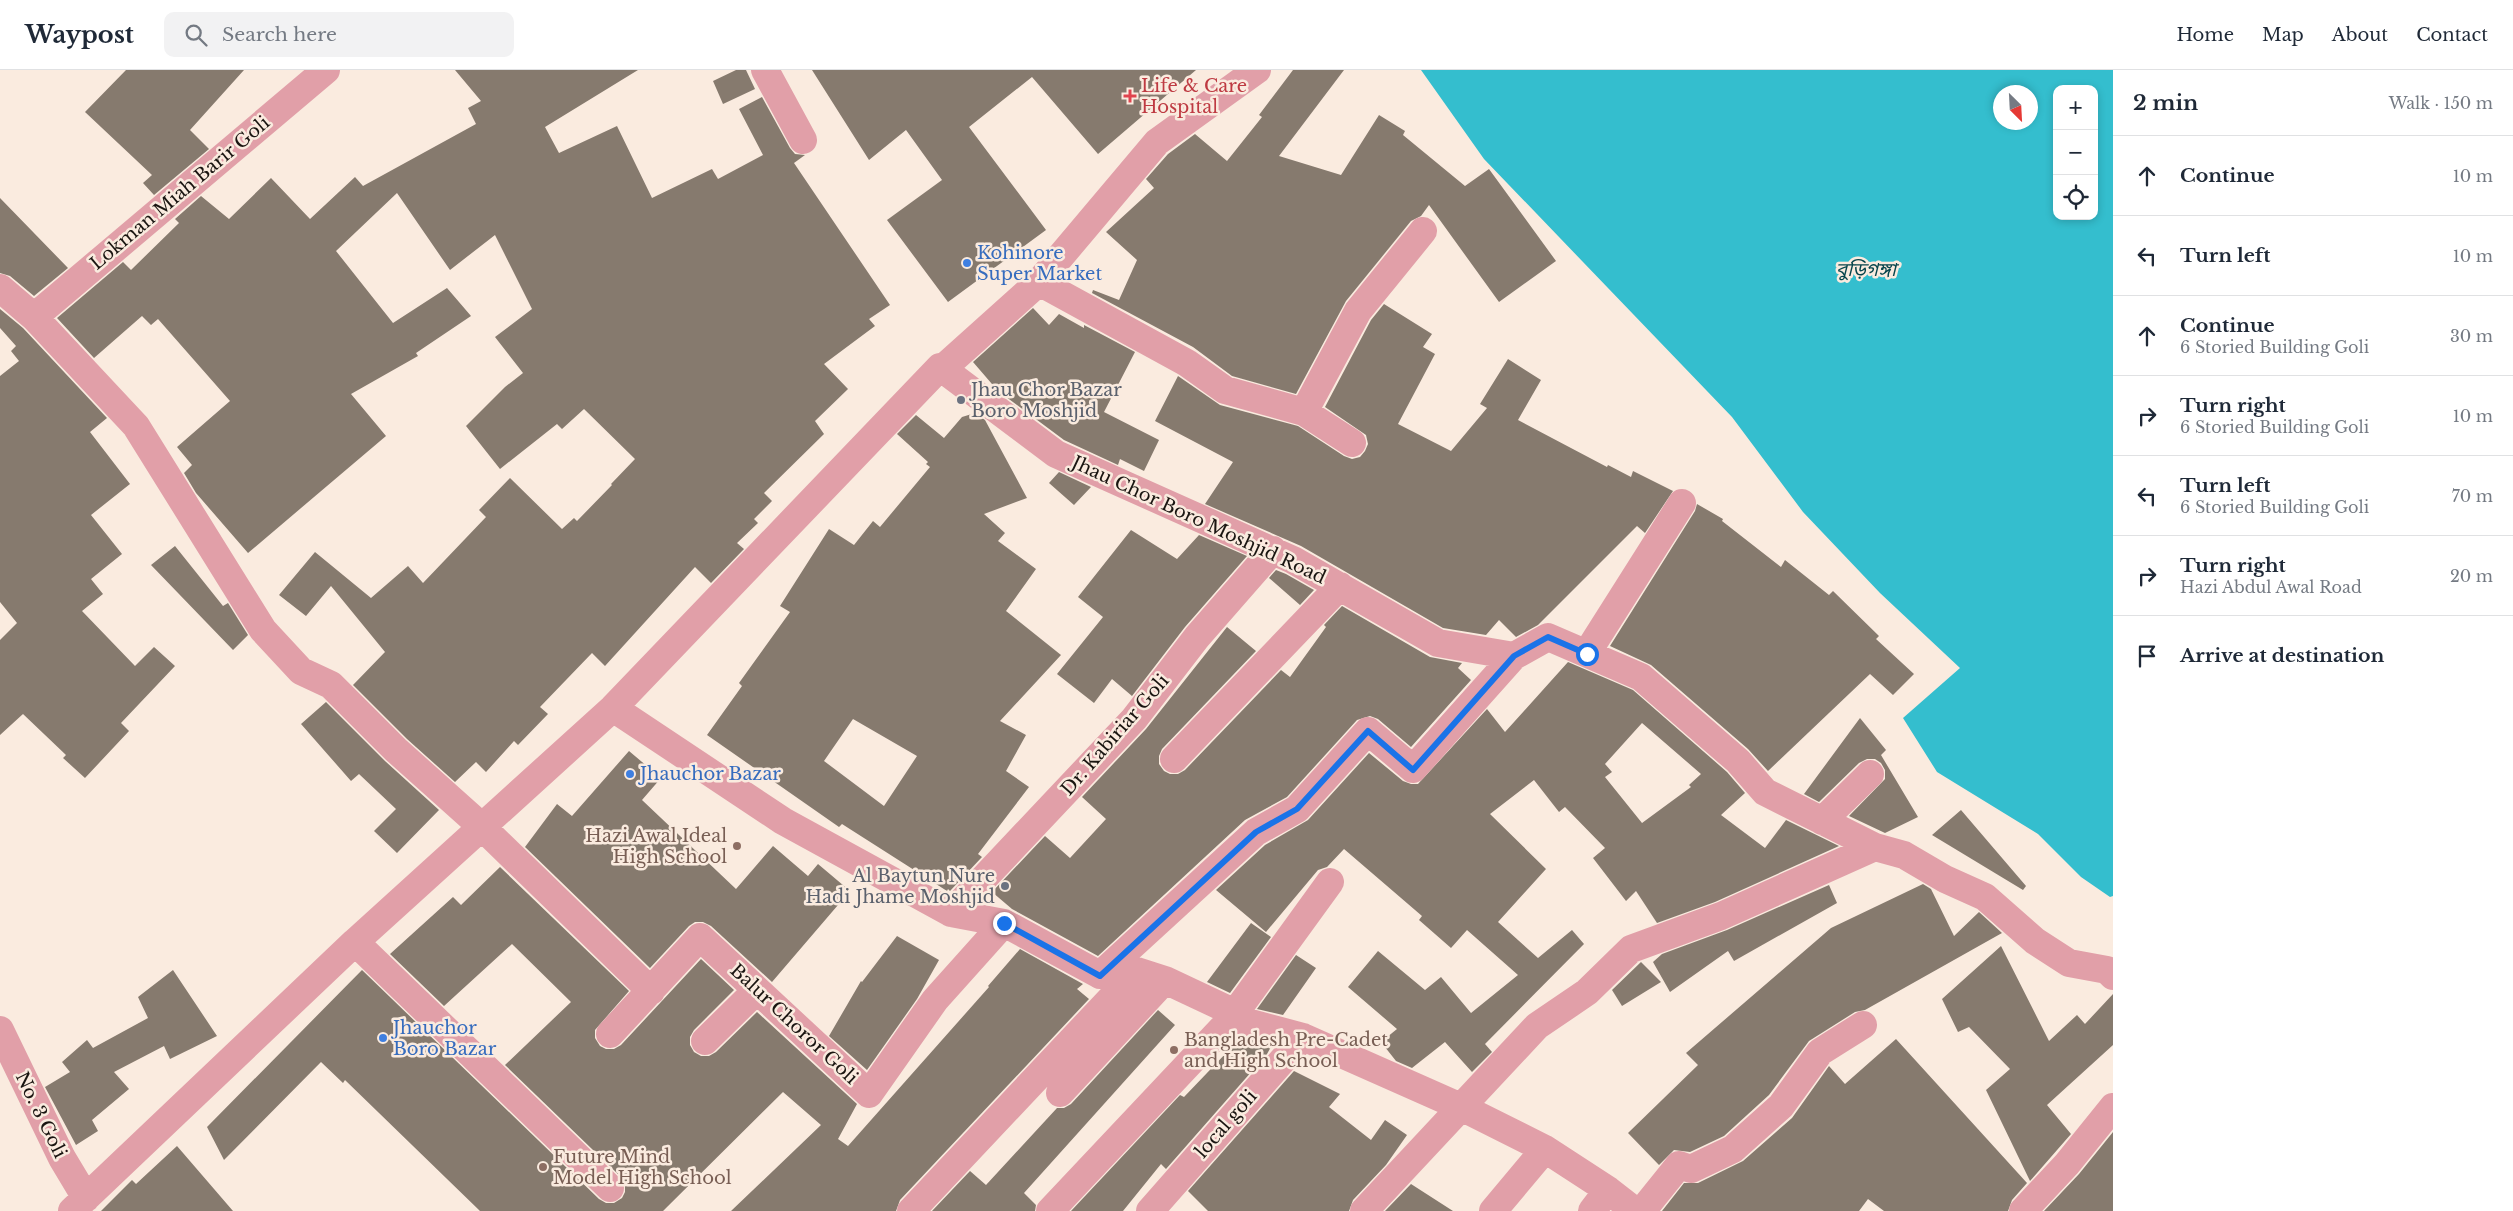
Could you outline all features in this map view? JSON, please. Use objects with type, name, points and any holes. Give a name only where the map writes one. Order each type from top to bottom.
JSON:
[{"type":"street","name":"Lokman Miah Barir Goli","points":[[34,317],[326,70]]},
{"type":"street","points":[[765,70],[803,140]]},
{"type":"street","points":[[79,1204],[355,942],[613,708],[941,368],[1039,282],[1157,142],[1257,70]]},
{"type":"street","points":[[1304,412],[1358,311],[1423,231]]},
{"type":"street","points":[[1039,282],[1187,363],[1225,390],[1304,412],[1352,444]]},
{"type":"street","points":[[0,288],[34,317],[136,426],[263,630],[301,671],[332,685],[396,750],[481,826],[651,991]]},
{"type":"street","name":"Jhau Chor Boro Moshjid Road","points":[[941,368],[1056,454],[1273,550],[1340,586],[1438,643],[1514,656]]},
{"type":"street","points":[[1587,654],[1682,504]]},
{"type":"street","name":"Dr. Kabiriar Goli","points":[[951,914],[1134,719],[1197,637],[1273,550]]},
{"type":"street","points":[[1174,760],[1340,586]]},
{"type":"street","points":[[1100,976],[1256,832],[1297,809],[1368,731],[1413,770],[1514,656],[1548,637],[1641,677],[1738,761],[1765,792],[1875,848],[1904,856],[1945,879],[1985,897],[2035,941],[2069,963],[2107,970],[2113,976]]},
{"type":"street","points":[[613,708],[783,821],[951,914],[1004,923],[1100,976],[1137,972],[1165,980],[1234,1016],[1303,1037],[1461,1107],[1545,1149],[1600,1200],[1635,1211]]},
{"type":"street","points":[[1822,821],[1870,774]]},
{"type":"street","points":[[1364,1211],[1537,1026],[1587,992],[1631,949],[1721,916],[1875,848]]},
{"type":"street","points":[[1050,1211],[1234,1016],[1330,882]]},
{"type":"street","name":"Balur Choror Goli","points":[[610,1034],[700,937],[869,1094],[935,1000],[1004,923]]},
{"type":"street","points":[[355,942],[610,1188]]},
{"type":"street","points":[[911,1211],[1137,972]]},
{"type":"street","points":[[1060,1093],[1165,980]]},
{"type":"street","points":[[705,1042],[757,990]]},
{"type":"street","points":[[1642,1211],[1679,1165],[1691,1169],[1733,1149],[1781,1106],[1820,1052],[1863,1025]]},
{"type":"street","name":"No. 3 Goli","points":[[0,1030],[62,1158],[79,1204]]},
{"type":"street","name":"local goli","points":[[1150,1211],[1303,1037]]},
{"type":"street","points":[[2023,1211],[2066,1164],[2113,1107]]},
{"type":"street","points":[[1493,1211],[1545,1149]]},
{"type":"water","name":"বুড়িগঙ্গা","points":[[1421,70],[2113,70],[2113,896],[2110,897],[2081,877],[2038,834],[1937,772],[1903,718],[1960,668],[1880,593],[1803,512],[1732,417],[1484,159]]},
{"type":"building","points":[[126,70],[244,70],[190,130],[209,149],[154,195],[143,183],[152,175],[85,112]]},
{"type":"building","points":[[455,70],[638,70],[545,127],[559,153],[617,126],[652,198],[712,169],[718,179],[763,155],[739,109],[762,97],[790,148],[795,154],[805,155],[794,163],[890,305],[869,319],[875,326],[824,364],[848,389],[815,421],[824,434],[764,493],[772,501],[754,519],[758,523],[737,543],[744,549],[711,583],[695,567],[605,666],[592,653],[540,707],[548,714],[518,745],[514,741],[486,772],[476,762],[455,782],[407,739],[353,685],[385,652],[331,586],[306,616],[279,595],[315,552],[371,598],[408,566],[423,583],[486,517],[479,510],[510,478],[562,529],[574,518],[577,521],[635,459],[584,409],[562,429],[557,424],[500,469],[466,426],[505,387],[523,373],[495,337],[532,309],[495,235],[450,270],[397,193],[336,251],[393,323],[447,288],[471,316],[416,353],[418,356],[351,394],[386,436],[248,553],[196,493],[184,473],[192,465],[177,447],[230,401],[158,319],[151,325],[142,316],[94,358],[57,318],[123,262],[131,270],[179,223],[175,219],[201,196],[229,219],[271,178],[310,219],[355,177],[363,186],[476,124],[468,108],[481,101]]},
{"type":"building","points":[[736,70],[746,70],[755,89],[723,104],[713,81]]},
{"type":"building","points":[[812,70],[1196,70],[1098,154],[1032,77],[969,127],[1046,230],[948,302],[887,220],[942,180],[906,130],[869,160]]},
{"type":"building","points":[[1293,70],[1344,70],[1279,156],[1341,175],[1379,115],[1405,131],[1403,135],[1465,186],[1489,169],[1556,261],[1499,302],[1429,205],[1421,216],[1411,221],[1346,301],[1296,394],[1232,376],[1193,347],[1092,293],[1093,290],[1119,300],[1137,260],[1106,232],[1154,188],[1146,179],[1168,154],[1195,134],[1227,161],[1262,117],[1259,115]]},
{"type":"building","points":[[0,198],[68,268],[34,296],[10,276],[0,273]]},
{"type":"building","points":[[1384,304],[1432,334],[1423,347],[1435,354],[1398,424],[1451,451],[1487,408],[1480,404],[1508,359],[1541,380],[1518,420],[1607,467],[1608,465],[1631,477],[1633,471],[1673,491],[1645,533],[1637,526],[1538,625],[1516,637],[1499,620],[1486,635],[1443,628],[1301,546],[1205,504],[1233,462],[1155,421],[1178,376],[1220,405],[1298,426],[1344,456],[1352,459],[1360,457],[1368,444],[1366,435],[1325,407],[1371,320]]},
{"type":"building","points":[[1033,308],[1049,325],[1059,314],[1135,352],[1104,412],[1159,440],[1144,471],[1120,459],[1118,465],[1064,440],[998,391],[973,362]]},
{"type":"building","points":[[0,309],[23,328],[107,418],[90,432],[130,484],[91,515],[122,554],[91,579],[103,594],[82,611],[135,666],[154,647],[175,666],[121,723],[129,731],[85,778],[63,758],[66,755],[23,714],[0,735],[0,640],[17,623],[0,602],[0,376],[19,361],[11,351],[16,346],[0,328]]},
{"type":"building","points":[[975,413],[985,420],[1027,498],[984,514],[1005,533],[998,541],[1036,569],[1006,611],[1061,655],[1000,721],[1026,735],[1006,771],[1029,787],[978,854],[982,857],[950,891],[948,889],[947,891],[842,824],[839,827],[707,735],[742,686],[739,683],[790,612],[780,606],[829,529],[854,545],[873,521],[880,527],[930,467],[926,464],[928,462],[897,434],[916,415],[944,438],[962,417]],"holes":[[[853,719],[917,756],[884,806],[824,761]]]},
{"type":"building","points":[[1059,472],[1091,487],[1074,505],[1049,483]]},
{"type":"building","points":[[1697,504],[1723,519],[1722,521],[1781,567],[1785,560],[1829,595],[1833,591],[1879,636],[1876,639],[1914,674],[1893,695],[1870,674],[1768,771],[1748,749],[1651,665],[1610,646],[1695,511]]},
{"type":"building","points":[[1131,530],[1177,559],[1199,535],[1247,556],[1185,627],[1132,696],[1112,679],[1094,703],[1057,674],[1103,617],[1078,597]]},
{"type":"building","points":[[175,546],[223,606],[228,603],[248,635],[233,650],[151,565]]},
{"type":"building","points":[[1276,570],[1314,590],[1300,605],[1269,578]]},
{"type":"building","points":[[1342,606],[1430,657],[1462,663],[1458,668],[1471,680],[1411,747],[1378,719],[1370,716],[1357,720],[1287,797],[1245,820],[1098,956],[1012,909],[992,892],[1045,836],[1070,858],[1106,819],[1082,797],[1146,729],[1227,627],[1256,651],[1162,749],[1159,756],[1159,764],[1164,771],[1170,774],[1178,774],[1185,770],[1281,670],[1290,677],[1326,627],[1324,625]]},
{"type":"building","points":[[1568,662],[1633,690],[1727,772],[1745,793],[1721,815],[1765,848],[1786,820],[1839,846],[1715,902],[1657,923],[1636,891],[1626,901],[1593,858],[1605,848],[1565,807],[1559,812],[1534,780],[1490,814],[1546,869],[1498,922],[1538,958],[1572,930],[1584,944],[1485,1044],[1492,1052],[1472,1072],[1445,1042],[1412,1068],[1396,1061],[1381,1042],[1397,1029],[1348,987],[1378,951],[1425,990],[1441,977],[1471,1013],[1518,975],[1467,930],[1451,948],[1419,920],[1422,916],[1344,849],[1327,867],[1318,870],[1266,932],[1216,890],[1265,845],[1308,820],[1369,753],[1403,781],[1418,784],[1487,709],[1505,732]],"holes":[[[1642,723],[1701,774],[1689,785],[1691,787],[1642,823],[1605,777],[1612,772],[1605,764]]]},
{"type":"building","points":[[326,702],[385,761],[439,810],[397,853],[374,831],[396,809],[359,774],[351,781],[301,724]]},
{"type":"building","points":[[1860,718],[1886,750],[1881,755],[1918,817],[1885,833],[1849,816],[1885,779],[1885,770],[1881,763],[1875,759],[1867,759],[1859,763],[1819,802],[1804,794]]},
{"type":"building","points":[[629,751],[661,778],[642,800],[736,889],[773,846],[808,876],[818,864],[850,891],[772,982],[711,926],[703,922],[695,922],[689,926],[650,968],[525,847],[557,804],[572,816]]},
{"type":"building","points":[[1961,810],[2026,886],[2023,890],[1932,835]]},
{"type":"building","points":[[500,867],[629,991],[595,1030],[595,1038],[600,1046],[606,1049],[614,1049],[621,1045],[701,959],[734,990],[694,1030],[690,1037],[690,1045],[694,1052],[701,1056],[709,1056],[716,1052],[757,1012],[857,1104],[838,1139],[848,1146],[989,987],[1020,949],[1083,984],[1077,989],[1089,999],[900,1200],[896,1211],[731,1211],[821,1125],[783,1092],[663,1211],[480,1211],[345,1080],[343,1083],[321,1062],[224,1160],[207,1127],[362,970],[599,1199],[606,1203],[614,1203],[622,1198],[625,1192],[625,1184],[621,1177],[505,1065],[571,1002],[512,944],[444,1006],[390,954],[453,897],[461,905]]},
{"type":"building","points":[[1923,884],[1931,889],[1954,936],[1979,912],[2002,933],[1865,1010],[1855,1012],[1809,1041],[1769,1095],[1724,1136],[1690,1152],[1674,1150],[1659,1165],[1628,1133],[1698,1065],[1686,1053],[1831,928]]},
{"type":"building","points":[[1829,885],[1837,903],[1734,961],[1728,951],[1670,992],[1653,962],[1662,954],[1727,930]]},
{"type":"building","points":[[1251,923],[1271,937],[1230,993],[1207,982]]},
{"type":"building","points":[[897,936],[939,960],[917,999],[867,1070],[829,1036],[861,981]]},
{"type":"building","points":[[2001,946],[2049,1041],[2077,1015],[2085,1024],[2113,994],[2113,1045],[2047,1105],[2071,1134],[2030,1181],[1986,1090],[2010,1069],[1969,1027],[1958,1032],[1942,999]]},
{"type":"building","points":[[1296,955],[1316,968],[1283,1015],[1257,1009]]},
{"type":"building","points":[[1641,962],[1661,982],[1622,1006],[1612,990]]},
{"type":"building","points":[[173,970],[217,1036],[170,1059],[164,1046],[114,1072],[129,1089],[92,1120],[98,1131],[76,1145],[45,1087],[70,1072],[62,1062],[87,1040],[93,1048],[148,1018],[138,997]]},
{"type":"building","points":[[1158,1010],[1175,1025],[1024,1193],[1036,1205],[1035,1211],[932,1211],[970,1171],[986,1185],[1057,1108],[1064,1108],[1071,1104]]},
{"type":"building","points":[[1237,1036],[1272,1045],[1267,1054],[1166,1169],[1161,1164],[1123,1211],[1071,1211],[1180,1095],[1184,1097],[1229,1050]]},
{"type":"building","points":[[1896,1039],[2027,1183],[2012,1200],[2008,1211],[1884,1211],[1868,1199],[1859,1211],[1662,1211],[1684,1183],[1698,1183],[1743,1161],[1792,1118],[1829,1066],[1845,1084]]},
{"type":"building","points":[[1294,1071],[1340,1094],[1329,1107],[1371,1140],[1385,1120],[1407,1135],[1386,1165],[1353,1200],[1349,1211],[1208,1211],[1188,1191]]},
{"type":"building","points":[[2113,1132],[2113,1211],[2044,1211],[2079,1174]]},
{"type":"building","points":[[177,1146],[233,1211],[101,1211],[132,1180],[136,1184]]},
{"type":"building","points":[[1411,1184],[1453,1211],[1385,1211]]},
{"type":"place","name":"Life & Care Hospital","points":[[1130,96]]},
{"type":"place","name":"Kohinore Super Market","points":[[967,263]]},
{"type":"place","name":"Jhau Chor Bazar Boro Moshjid","points":[[961,400]]},
{"type":"place","name":"Jhauchor Bazar","points":[[630,774]]},
{"type":"place","name":"Hazi Awal Ideal High School","points":[[737,846]]},
{"type":"place","name":"Al Baytun Nure Hadi Jhame Moshjid","points":[[1005,886]]},
{"type":"place","name":"Jhauchor Boro Bazar","points":[[383,1038]]},
{"type":"place","name":"Bangladesh Pre-Cadet and High School","points":[[1174,1050]]},
{"type":"place","name":"Future Mind Model High School","points":[[543,1167]]},
{"type":"route","points":[[1004,923],[1100,976],[1256,832],[1297,809],[1368,731],[1413,770],[1465,714],[1514,656],[1548,637],[1587,654]]}]
